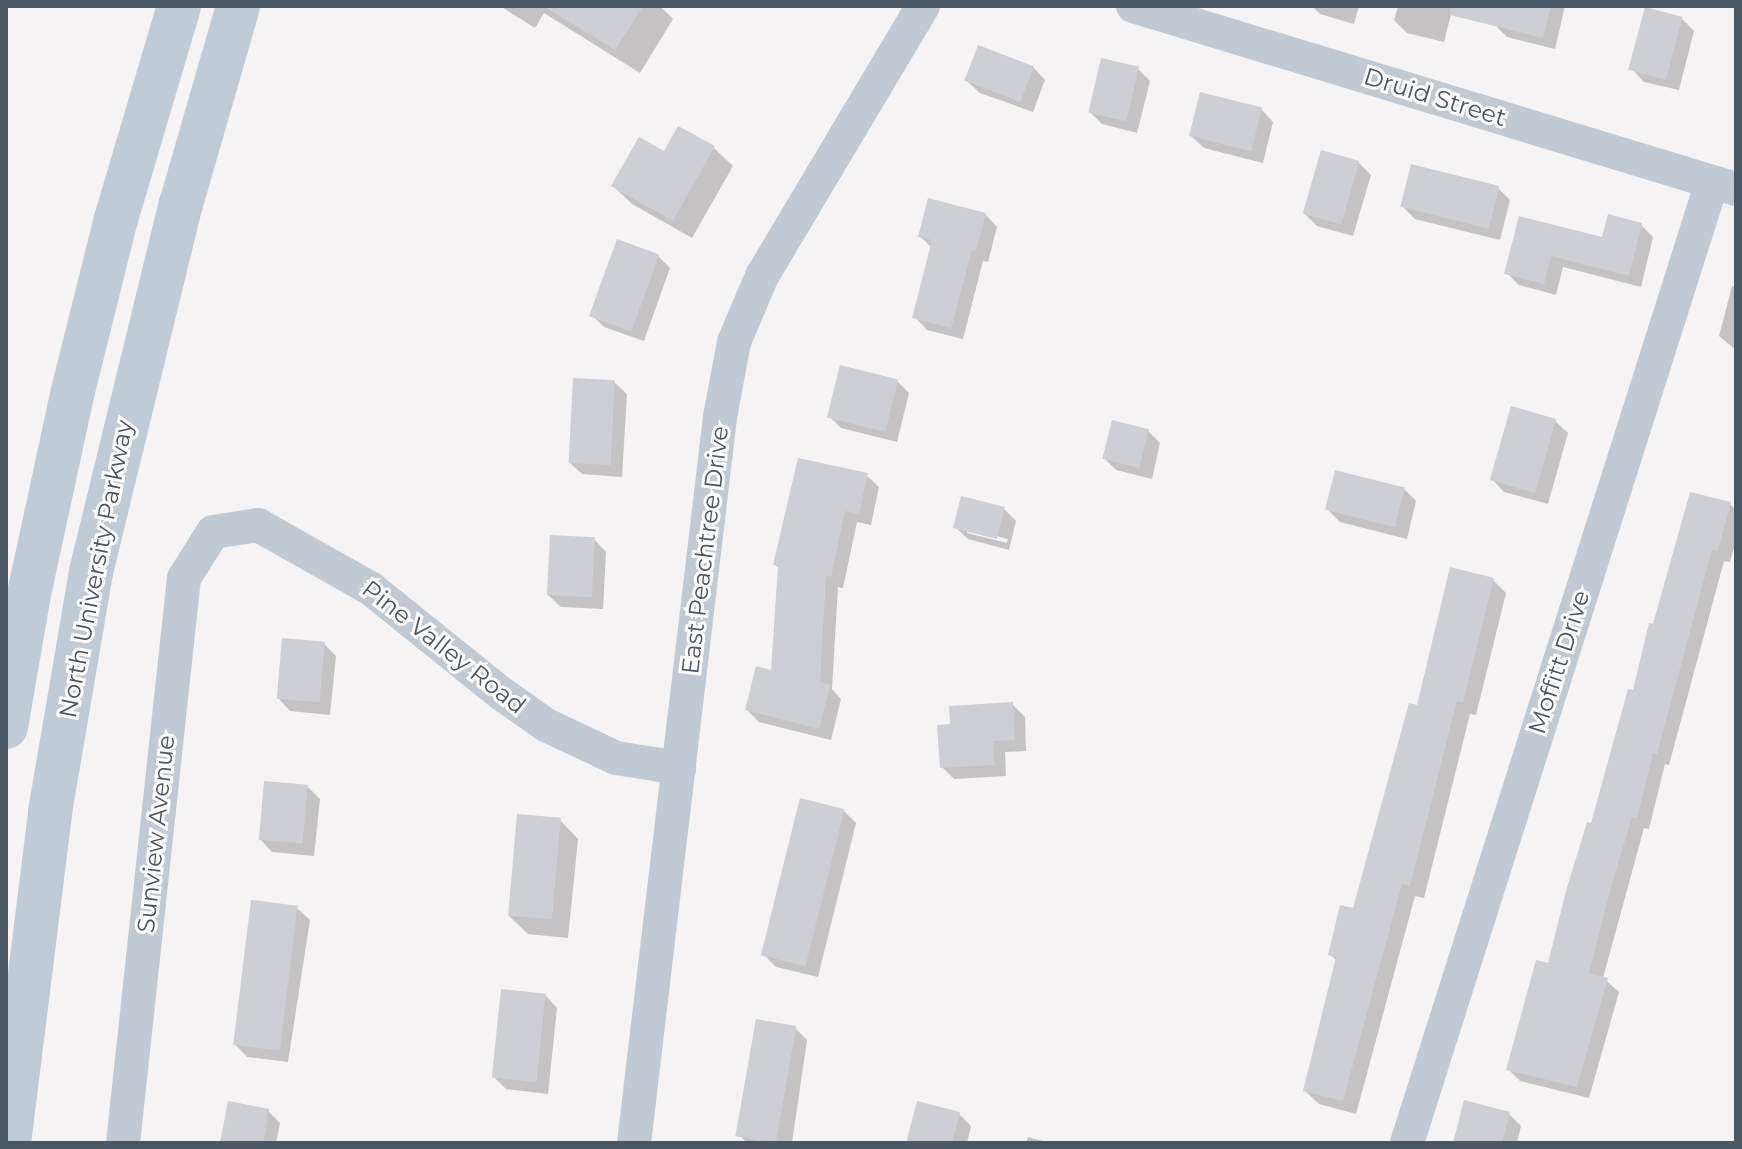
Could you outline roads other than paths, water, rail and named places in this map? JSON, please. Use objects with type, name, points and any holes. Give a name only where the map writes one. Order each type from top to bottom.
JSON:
[{"type":"main road","points":[[6,727],[29,594],[72,395],[116,219],[179,6]]},
{"type":"main road","name":"North University Parkway","points":[[9,1143],[50,812],[91,572],[181,204],[238,6]]},
{"type":"street","name":"East Peachtree Drive","points":[[634,1143],[720,417],[734,342],[762,276],[923,6]]},
{"type":"street","name":"Druid Street","points":[[1133,6],[1724,185]]},
{"type":"street","name":"Moffitt Drive","points":[[1407,1143],[1724,185]]},
{"type":"street","name":"Pine Valley Road","points":[[213,532],[258,525],[370,588],[502,694],[546,725],[616,758],[679,768]]},
{"type":"street","name":"Sunview Avenue","points":[[123,1143],[184,578],[213,532]]}]
